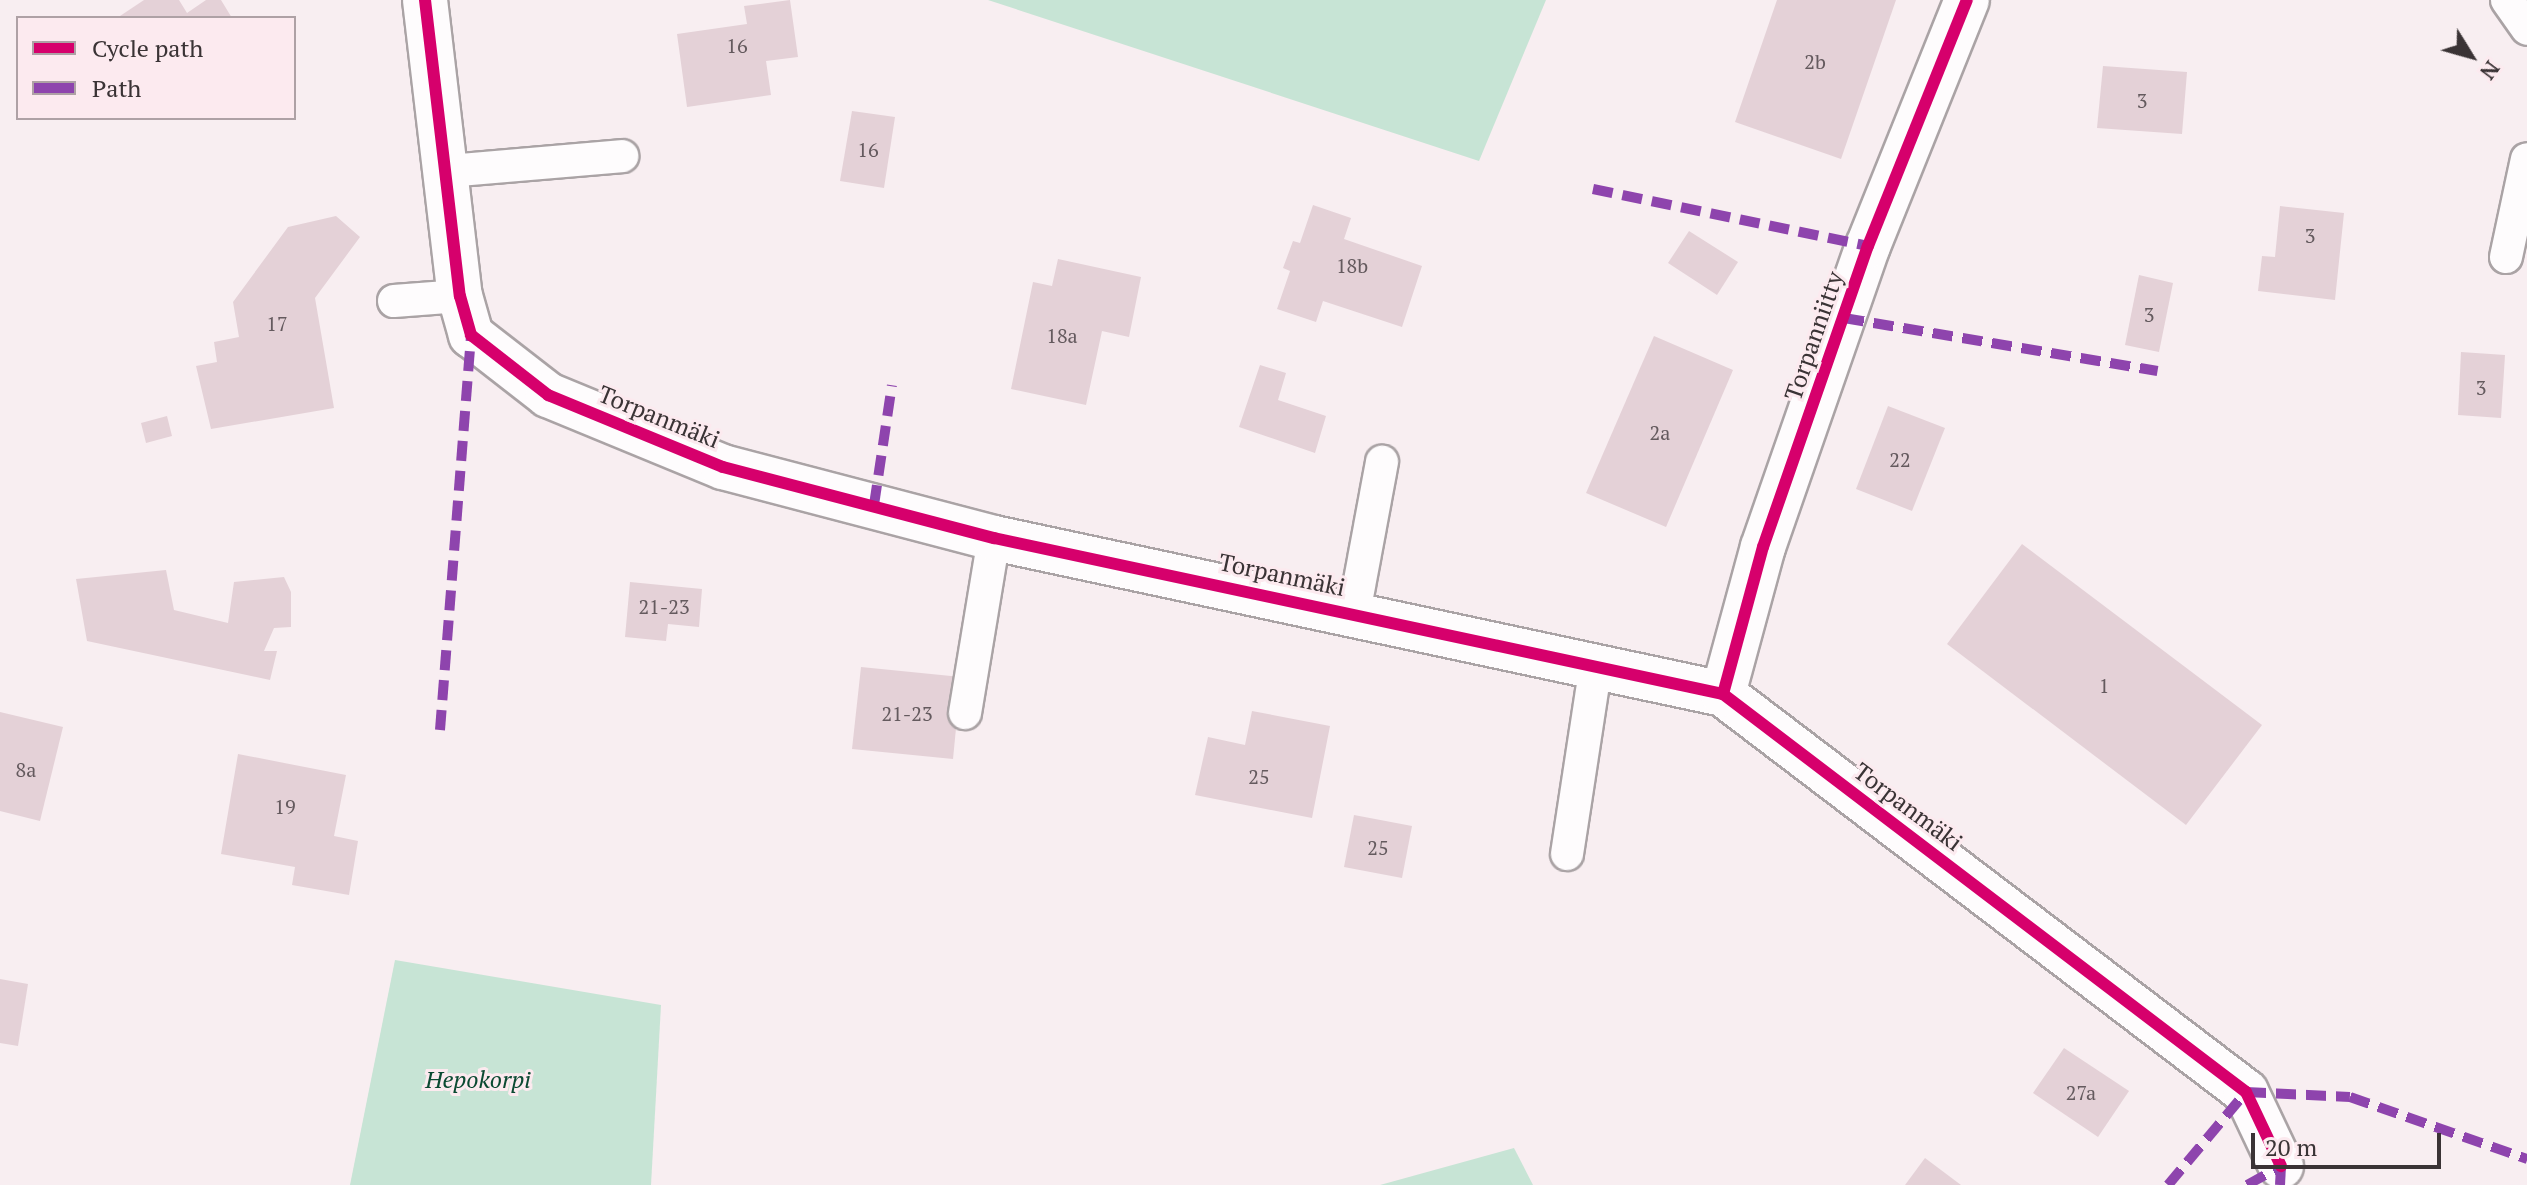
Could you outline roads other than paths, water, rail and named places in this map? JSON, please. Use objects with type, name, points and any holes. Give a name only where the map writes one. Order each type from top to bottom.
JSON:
[{"type":"street","name":"Torpanmäki","points":[[425,0],[448,171],[460,296],[471,335],[548,395],[723,467],[994,538],[1354,613],[1595,670],[1723,694],[2246,1092],[2281,1166]]},
{"type":"street","name":"Torpanniitty","points":[[1723,694],[1763,547],[1868,246],[1967,0]]},
{"type":"lane","points":[[2507,0],[2527,29]]},
{"type":"lane","points":[[448,171],[622,156]]},
{"type":"lane","points":[[2506,257],[2527,159]]},
{"type":"lane","points":[[394,301],[460,296]]},
{"type":"lane","points":[[1354,613],[1382,462]]},
{"type":"lane","points":[[965,713],[994,538]]},
{"type":"lane","points":[[1567,854],[1595,670]]},
{"type":"park label","name":"Hepokorpi","points":[[478,1080]]}]
